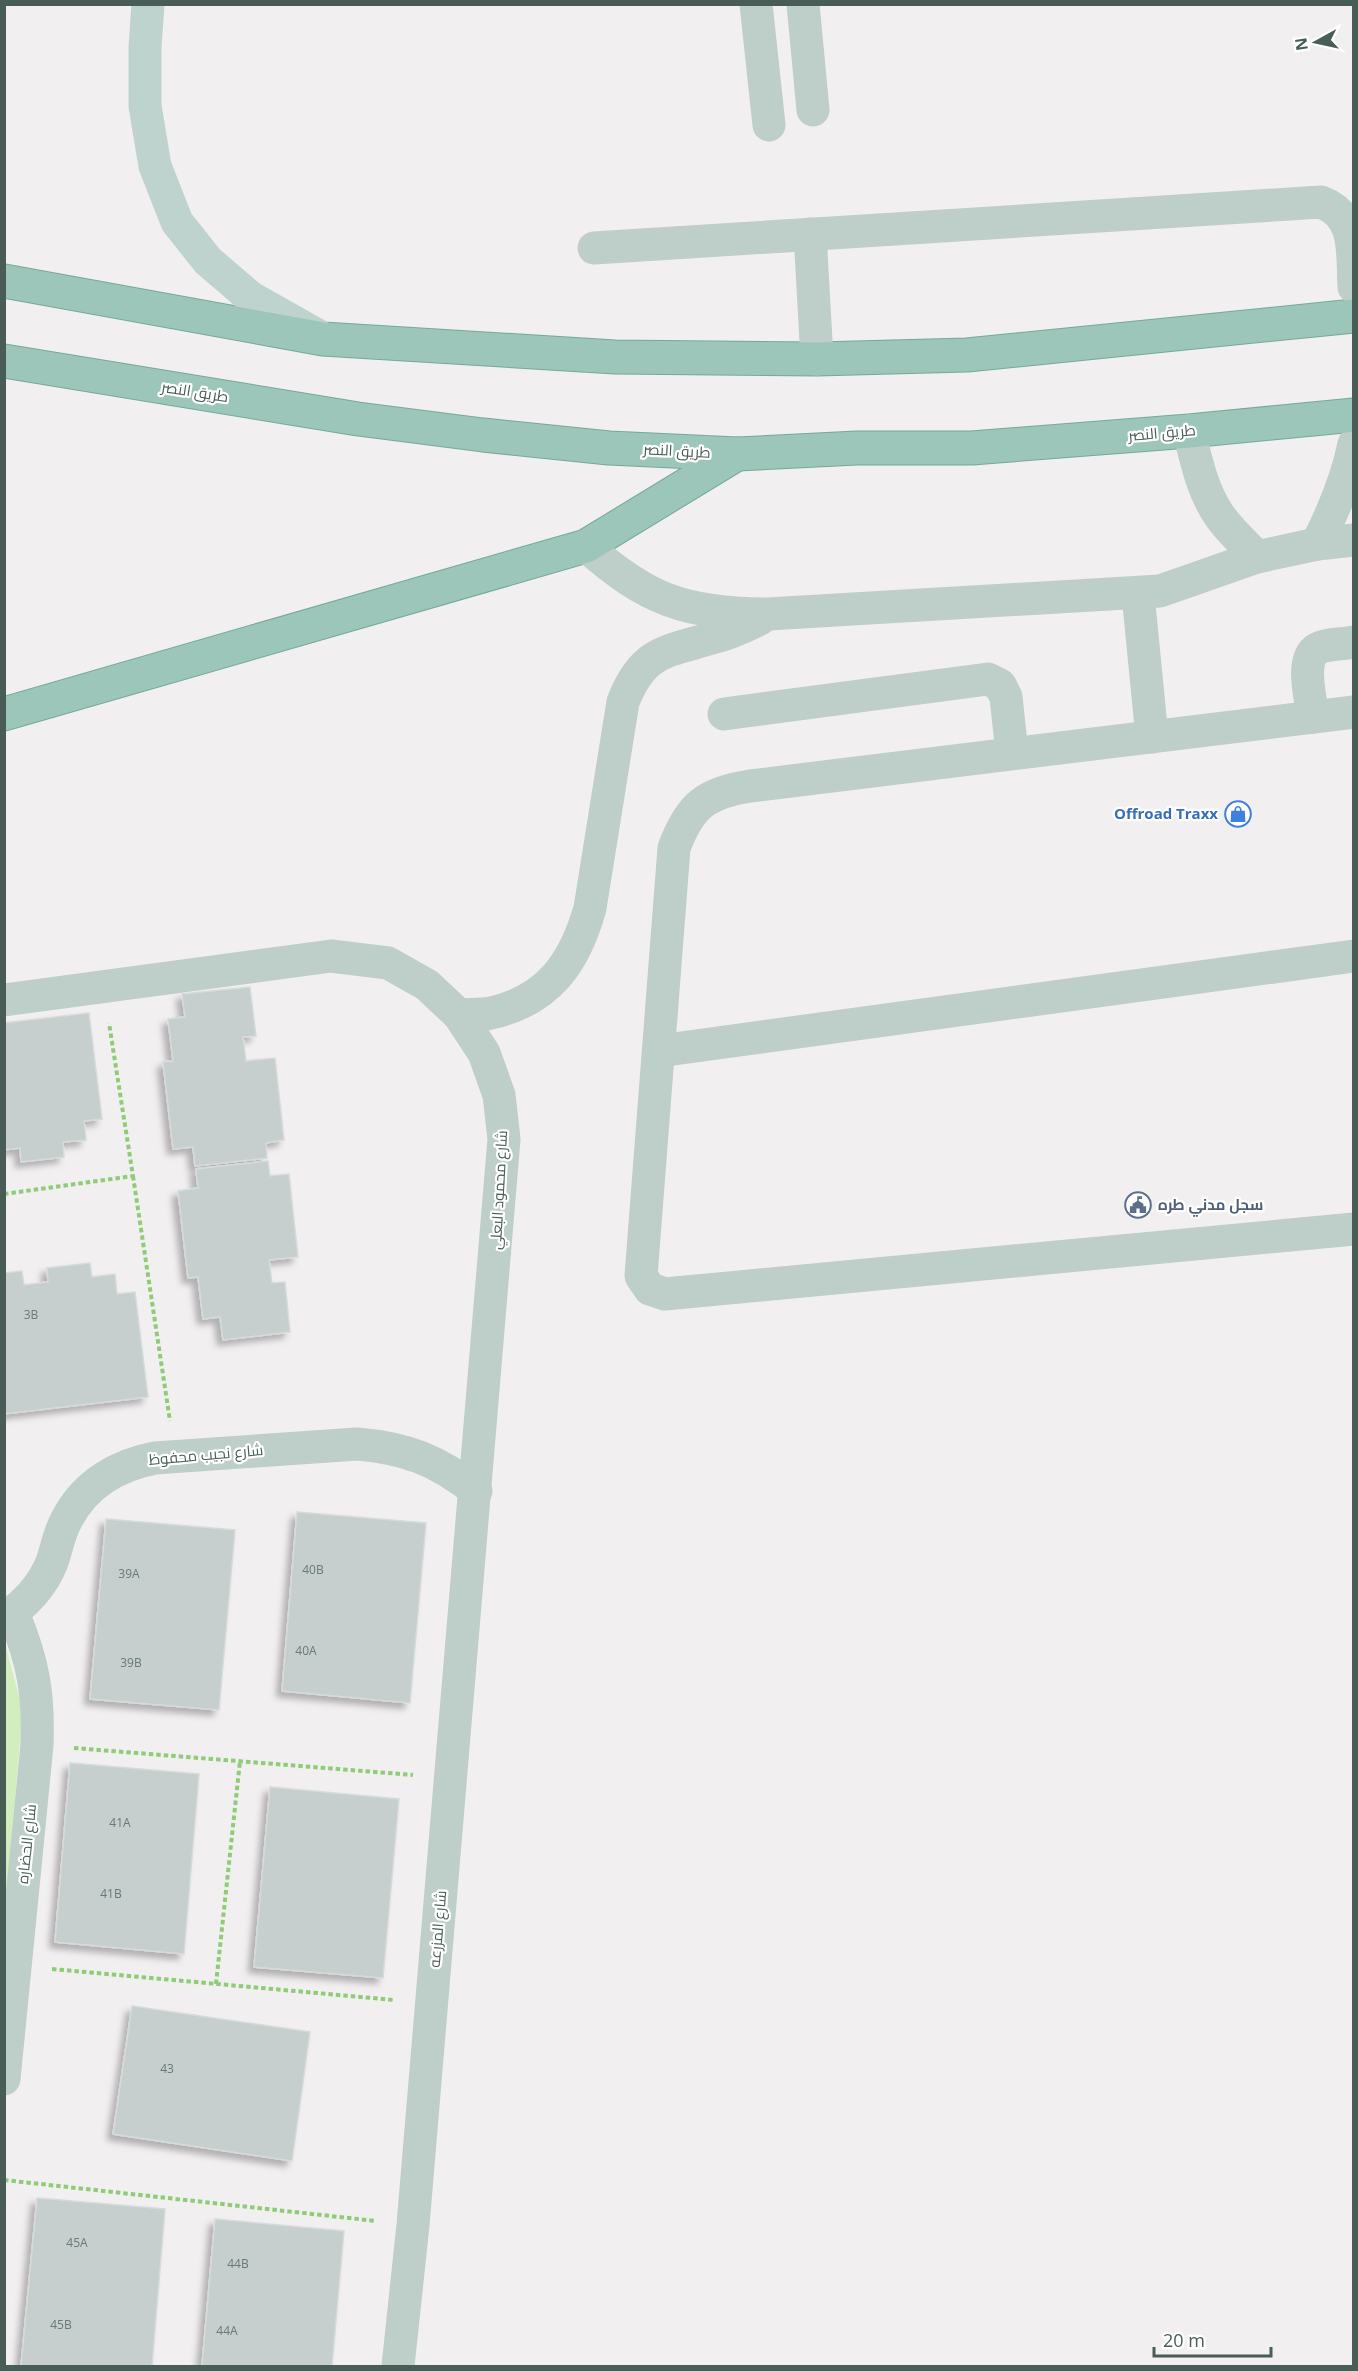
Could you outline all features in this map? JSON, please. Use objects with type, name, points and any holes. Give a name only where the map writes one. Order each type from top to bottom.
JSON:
[{"type":"highway","points":[[11,277],[323,339],[615,357],[818,359],[967,355],[1353,316]]},
{"type":"highway","name":"طريق النصر","points":[[4,361],[358,419],[483,435],[609,447],[737,454],[857,448],[972,448],[1189,431],[1353,414]]},
{"type":"highway","points":[[4,714],[586,546],[737,454]]},
{"type":"main road","points":[[148,4],[145,106],[156,166],[177,222],[208,261],[250,297],[323,339]]},
{"type":"street","points":[[756,4],[769,124]]},
{"type":"street","points":[[803,4],[813,110]]},
{"type":"street","points":[[594,248],[1321,202],[1334,207],[1345,217],[1351,230],[1353,287]]},
{"type":"street","points":[[810,234],[818,359]]},
{"type":"street","points":[[1189,431],[1207,494],[1220,515],[1257,557]]},
{"type":"street","points":[[1317,544],[1344,481],[1353,444]]},
{"type":"street","points":[[586,546],[616,572],[650,593],[693,609],[728,614],[768,614],[1138,594],[1182,585],[1257,557],[1317,544],[1353,540]]},
{"type":"street","points":[[1138,594],[1152,736]]},
{"type":"street","points":[[459,1015],[490,1013],[519,1004],[546,987],[567,965],[581,938],[590,908],[623,702],[639,672],[653,658],[670,649],[729,633],[768,614]]},
{"type":"street","points":[[1313,717],[1307,668],[1311,655],[1322,647],[1353,642]]},
{"type":"street","points":[[724,714],[988,679],[1000,685],[1006,697],[1012,753]]},
{"type":"street","points":[[1353,711],[741,787],[724,790],[701,803],[683,823],[674,848],[641,1276],[650,1289],[665,1294],[1353,1229]]},
{"type":"street","name":"شارع محمود البعلي","points":[[4,1000],[331,956],[388,963],[427,985],[459,1015],[488,1063],[499,1095],[504,1140],[476,1491]]},
{"type":"street","points":[[658,1051],[1353,956]]},
{"type":"street","name":"شارع نجيب محفوظ","points":[[9,1615],[29,1599],[42,1582],[66,1519],[81,1498],[100,1480],[135,1462],[357,1443],[387,1446],[416,1454],[458,1476],[476,1491]]},
{"type":"street","name":"شارع المزرعه","points":[[398,2367],[413,2225],[476,1491]]},
{"type":"street","name":"شارع الحضاره","points":[[4,2079],[37,1745],[38,1711],[35,1677],[26,1644],[9,1615]]},
{"type":"path","points":[[103,986],[176,1457]]},
{"type":"path","points":[[4,1194],[133,1176]]},
{"type":"path","points":[[37,1745],[450,1778]]},
{"type":"path","points":[[216,1984],[240,1761]]},
{"type":"path","points":[[15,1966],[432,2004]]},
{"type":"path","points":[[4,2180],[413,2225]]},
{"type":"green space","points":[[5,1644],[23,1711],[5,1906]]},
{"type":"building","points":[[250,987],[256,1036],[243,1037],[246,1061],[275,1058],[284,1140],[266,1143],[267,1158],[195,1166],[193,1147],[173,1149],[163,1062],[173,1061],[168,1019],[185,1017],[182,994]]},
{"type":"building","points":[[89,1013],[102,1119],[84,1121],[86,1140],[63,1142],[64,1157],[21,1162],[20,1148],[4,1150],[4,1023]]},
{"type":"building","points":[[268,1161],[270,1176],[289,1174],[298,1257],[269,1260],[272,1283],[285,1282],[290,1332],[223,1340],[220,1317],[203,1319],[198,1277],[188,1278],[178,1191],[198,1188],[196,1169]]},
{"type":"building","points":[[90,1263],[92,1277],[115,1274],[117,1294],[135,1292],[148,1397],[4,1414],[4,1273],[22,1271],[24,1285],[48,1282],[47,1268]]},
{"type":"building","points":[[297,1512],[426,1523],[410,1703],[282,1691]]},
{"type":"building","points":[[106,1519],[235,1530],[219,1710],[90,1699]]},
{"type":"building","points":[[70,1763],[199,1774],[184,1954],[55,1942]]},
{"type":"building","points":[[270,1787],[399,1799],[383,1978],[254,1967]]},
{"type":"building","points":[[132,2006],[310,2032],[292,2161],[113,2134]]},
{"type":"building","points":[[37,2198],[165,2209],[152,2366],[21,2366]]},
{"type":"building","points":[[215,2219],[344,2231],[332,2366],[202,2366]]},
{"type":"place","name":"Offroad Traxx","points":[[1238,814]]},
{"type":"place","name":"سجل مدني طره","points":[[1138,1205]]}]
